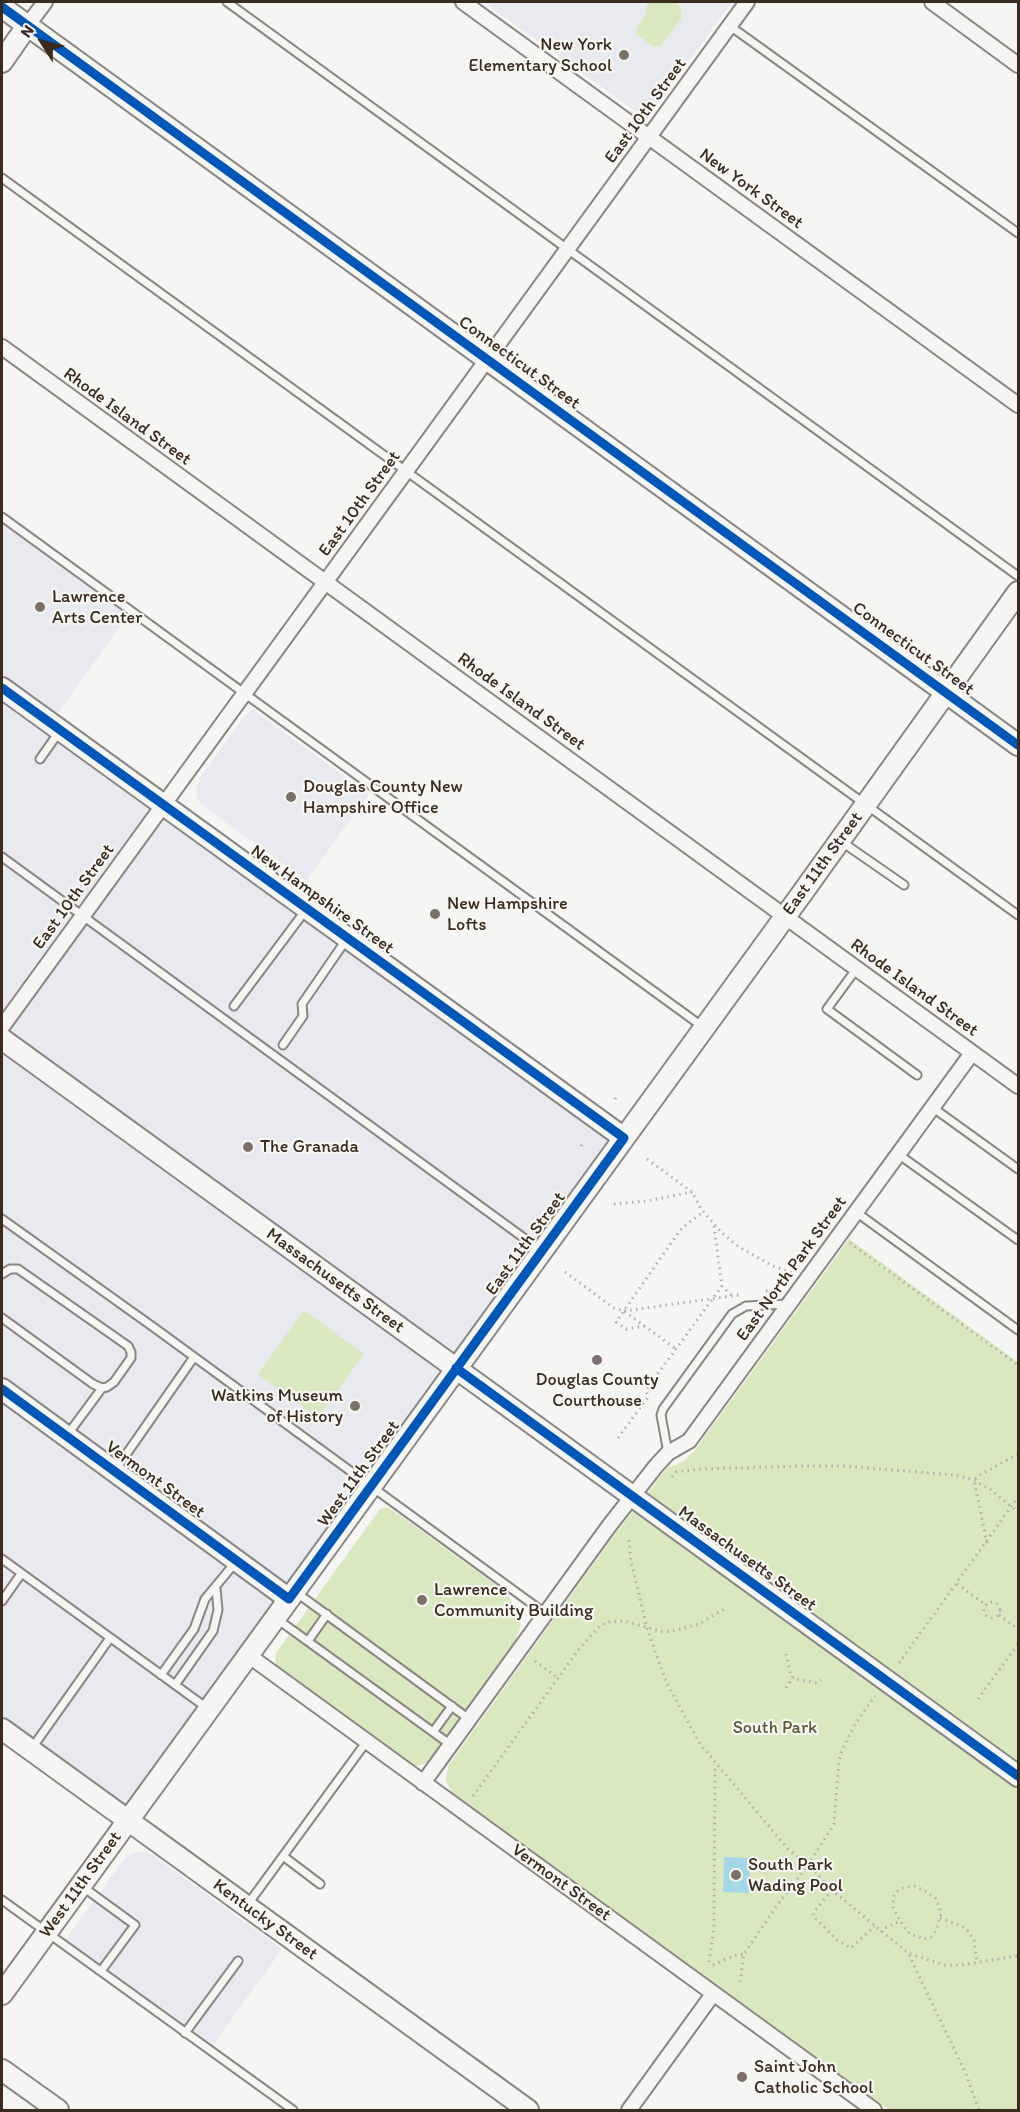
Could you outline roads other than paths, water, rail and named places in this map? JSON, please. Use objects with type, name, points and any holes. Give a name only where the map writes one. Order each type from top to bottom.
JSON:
[{"type":"main road","name":"Connecticut Street","points":[[2,7],[1018,746]]},
{"type":"main road","points":[[2,62],[27,26]]},
{"type":"main road","name":"East 11th Street","points":[[456,1368],[840,841],[1018,592]]},
{"type":"main road","name":"New Hampshire Street","points":[[2,688],[624,1138]]},
{"type":"main road","name":"Massachusetts Street","points":[[2,1039],[1018,1776]]},
{"type":"main road","name":"West 11th Street","points":[[2,1994],[456,1368]]},
{"type":"main road","name":"Vermont Street","points":[[2,1389],[236,1560],[292,1595]]},
{"type":"main road","name":"Kentucky Street","points":[[2,1729],[528,2110]]},
{"type":"main road","points":[[2,2070],[58,2110]]},
{"type":"street","points":[[27,26],[45,2]]},
{"type":"street","name":"New York Street","points":[[463,2],[1018,405]]},
{"type":"street","name":"East 10th Street","points":[[2,1028],[747,2]]},
{"type":"street","points":[[932,2],[1018,65]]},
{"type":"street","name":"Rhode Island Street","points":[[2,347],[1018,1086]]},
{"type":"street","name":"East North Park Street","points":[[423,1783],[632,1496],[668,1453],[689,1441],[972,1053]]},
{"type":"street","name":"Vermont Street","points":[[248,1655],[874,2110]]},
{"type":"street","points":[[629,2110],[713,1994]]},
{"type":"lane","points":[[227,2],[1018,576]]},
{"type":"lane","points":[[730,26],[1018,233]]},
{"type":"lane","points":[[2,178],[1018,915]]},
{"type":"lane","points":[[2,517],[704,1028]]},
{"type":"lane","points":[[40,759],[60,730]]},
{"type":"lane","points":[[840,841],[904,885]]},
{"type":"lane","points":[[2,857],[541,1251]]},
{"type":"lane","points":[[234,1006],[307,909]]},
{"type":"lane","points":[[283,1045],[303,1016],[302,1004],[347,938]]},
{"type":"lane","points":[[856,969],[827,1009],[917,1075]]},
{"type":"lane","points":[[932,1107],[1018,1169]]},
{"type":"lane","points":[[898,1154],[1018,1240]]},
{"type":"lane","points":[[856,1212],[1018,1330]]},
{"type":"lane","points":[[2,1220],[546,1614]]},
{"type":"lane","points":[[2,1274],[10,1269],[18,1269],[128,1346],[131,1358],[114,1382],[102,1388],[93,1384],[2,1318]]},
{"type":"lane","points":[[668,1453],[661,1415],[663,1409],[732,1314],[746,1306],[788,1304]]},
{"type":"lane","points":[[115,1472],[194,1357]]},
{"type":"lane","points":[[66,1436],[102,1388]]},
{"type":"lane","points":[[2,1559],[209,1709]]},
{"type":"lane","points":[[161,1675],[194,1629],[202,1605],[236,1560]]},
{"type":"lane","points":[[2,1601],[21,1574]]},
{"type":"lane","points":[[175,1685],[213,1631],[218,1610],[216,1588]]},
{"type":"lane","points":[[292,1595],[327,1614],[470,1719]]},
{"type":"lane","points":[[308,1641],[327,1614]]},
{"type":"lane","points":[[275,1617],[451,1745]]},
{"type":"lane","points":[[30,1750],[110,1638]]},
{"type":"lane","points":[[433,1732],[452,1706]]},
{"type":"lane","points":[[246,1906],[367,1741]]},
{"type":"lane","points":[[282,1856],[320,1884]]},
{"type":"lane","points":[[81,1886],[135,1925],[101,1971]]},
{"type":"lane","points":[[2,1900],[293,2110]]},
{"type":"lane","points":[[185,2032],[238,1961]]},
{"type":"water","name":"South Park Wading Pool","points":[[724,1857],[750,1858],[749,1893],[723,1892]]},
{"type":"place","name":"New York Elementary School","points":[[624,55]]},
{"type":"place","name":"Lawrence Arts Center","points":[[40,607]]},
{"type":"place","name":"Douglas County New Hampshire Office","points":[[291,797]]},
{"type":"place","name":"New Hampshire Lofts","points":[[435,914]]},
{"type":"place","name":"The Granada","points":[[248,1147]]},
{"type":"place","name":"Douglas County Courthouse","points":[[597,1360]]},
{"type":"place","name":"Watkins Museum of History","points":[[355,1406]]},
{"type":"place","name":"Lawrence Community Building","points":[[422,1600]]},
{"type":"place","name":"South Park Wading Pool","points":[[736,1875]]},
{"type":"place","name":"Saint John Catholic School","points":[[742,2077]]},
{"type":"park label","name":"South Park","points":[[775,1728]]}]
